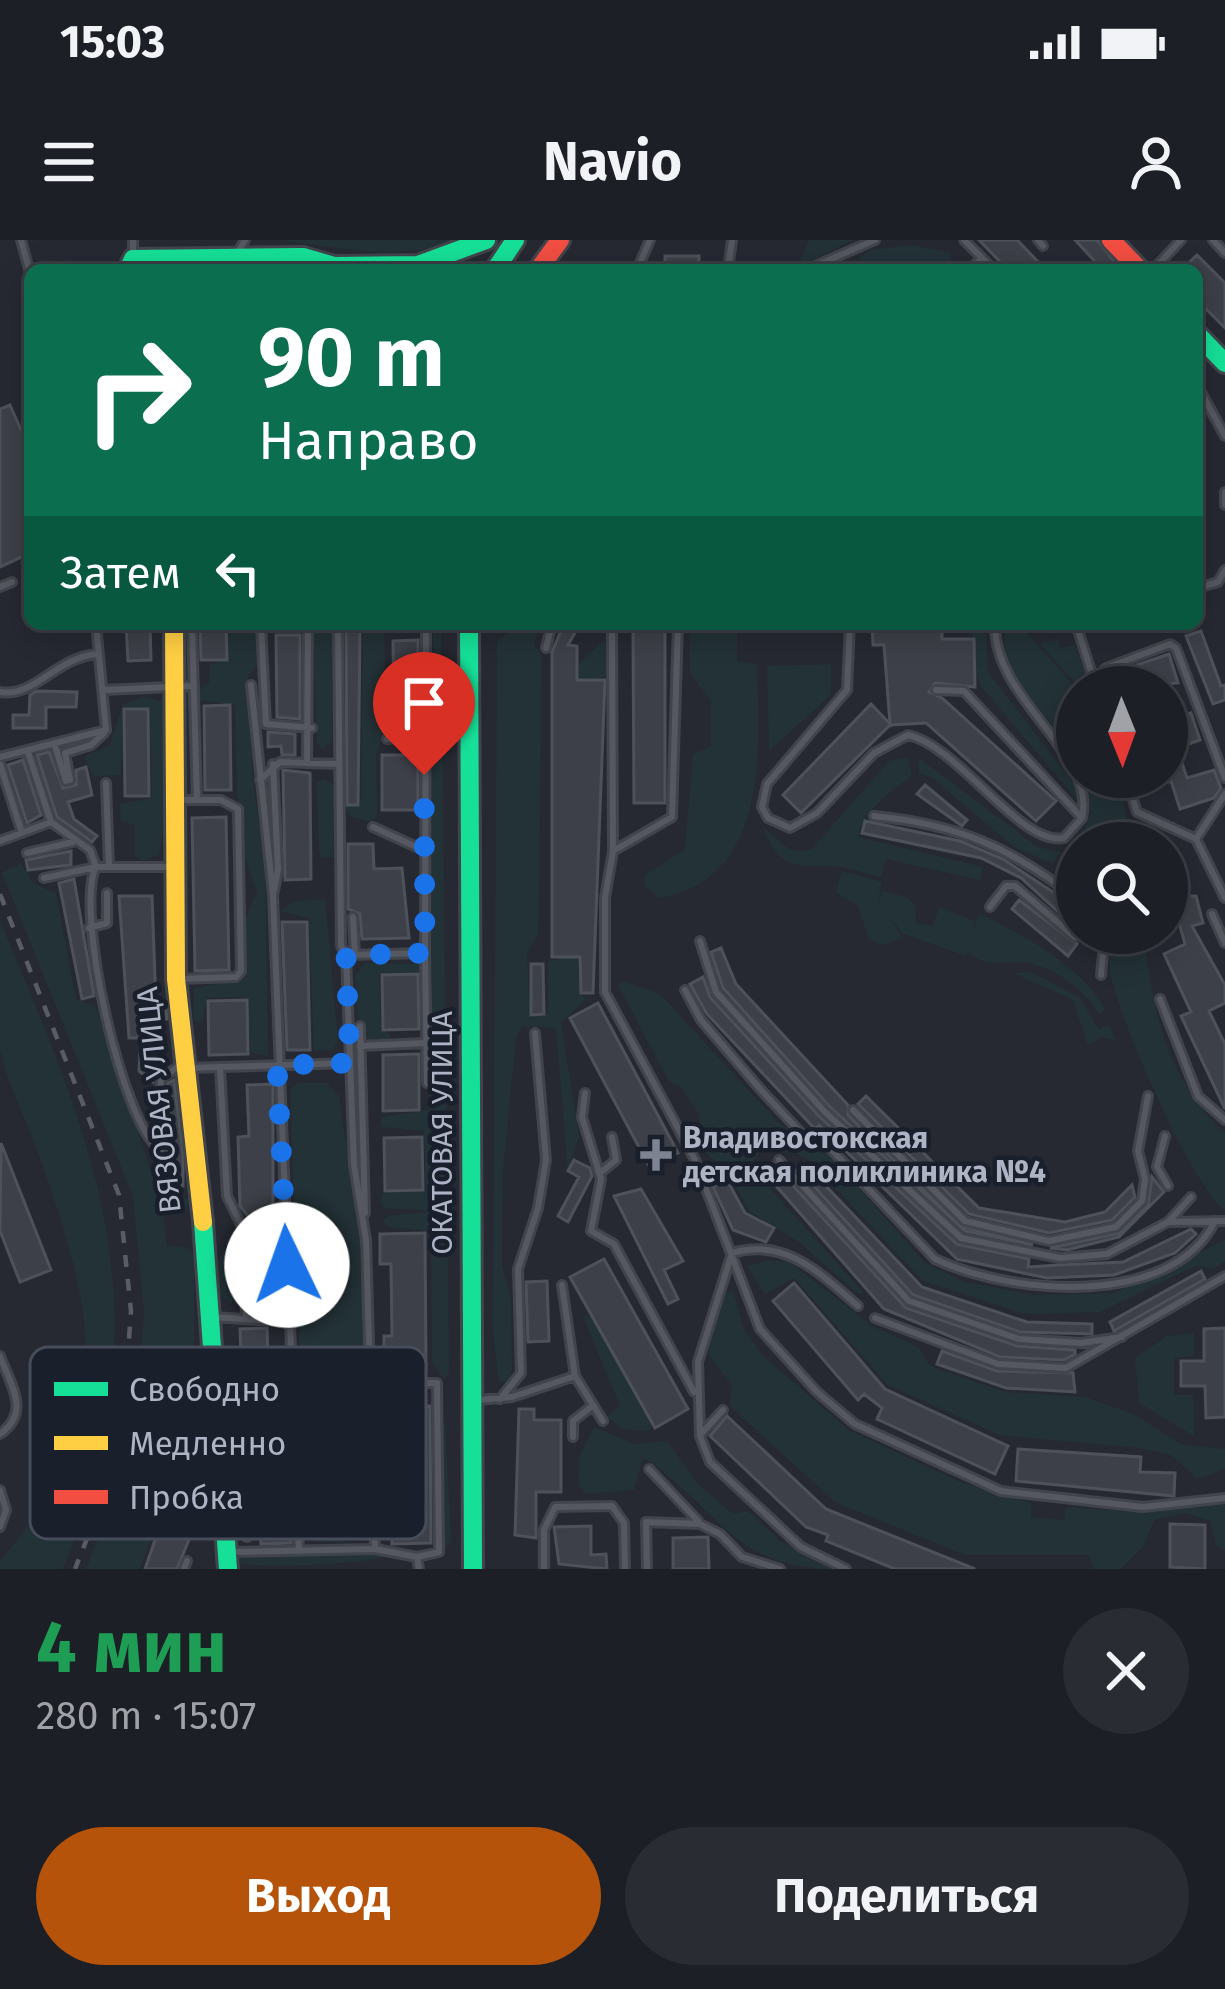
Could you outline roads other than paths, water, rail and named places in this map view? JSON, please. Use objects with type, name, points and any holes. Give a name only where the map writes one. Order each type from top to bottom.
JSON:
[{"type":"main road","points":[[428,264],[486,240]]},
{"type":"main road","points":[[1111,240],[1134,264]]},
{"type":"main road","points":[[131,256],[240,249],[314,264]]},
{"type":"main road","points":[[1203,340],[1225,363]]},
{"type":"main road","name":"ВЯЗОВАЯ УЛИЦА","points":[[175,630],[185,686],[175,800],[176,980],[210,1347]]},
{"type":"main road","name":"ОКАТОВАЯ УЛИЦА","points":[[470,630],[473,1569]]},
{"type":"lane","points":[[820,264],[874,240]]},
{"type":"lane","points":[[964,240],[988,264]]},
{"type":"lane","points":[[1159,264],[1181,240]]},
{"type":"lane","points":[[1213,240],[1225,253]]},
{"type":"lane","points":[[975,264],[982,257]]},
{"type":"lane","points":[[1203,396],[1225,436]]},
{"type":"lane","points":[[1225,492],[1225,505]]},
{"type":"lane","points":[[1203,586],[1219,582],[1225,570]]},
{"type":"lane","points":[[0,587],[12,582]]},
{"type":"lane","points":[[54,743],[68,780],[65,753],[91,746],[106,730],[96,630]]},
{"type":"lane","points":[[191,630],[185,686],[196,800]]},
{"type":"lane","points":[[261,630],[266,724],[312,728]]},
{"type":"lane","points":[[308,630],[312,728],[308,762]]},
{"type":"lane","points":[[338,630],[341,946],[351,955],[425,953]]},
{"type":"lane","points":[[426,630],[427,1083]]},
{"type":"lane","points":[[546,648],[550,630]]},
{"type":"lane","points":[[612,630],[613,851],[605,898],[605,992],[694,1160],[760,1329],[817,1392],[855,1424],[1020,1497],[1143,1507],[1225,1498]]},
{"type":"lane","points":[[613,851],[672,817],[678,630]]},
{"type":"lane","points":[[850,630],[847,690],[767,784],[762,807],[768,818],[790,828],[807,822],[874,753],[908,735],[942,748],[1039,834],[1064,838],[1082,818],[1083,787],[1002,671],[996,630]]},
{"type":"lane","points":[[1078,630],[1090,666]]},
{"type":"lane","points":[[1113,666],[1170,644],[1183,666]]},
{"type":"lane","points":[[0,692],[25,691],[64,661],[96,654]]},
{"type":"lane","points":[[1188,680],[1225,778]]},
{"type":"lane","points":[[250,685],[273,895],[291,1347]]},
{"type":"lane","points":[[103,690],[185,686]]},
{"type":"lane","points":[[936,690],[964,691],[1082,818]]},
{"type":"lane","points":[[22,833],[0,760],[106,730]]},
{"type":"lane","points":[[386,739],[425,738]]},
{"type":"lane","points":[[28,751],[51,822],[90,850],[96,867],[88,888],[89,928],[105,1015],[143,1132],[161,1150]]},
{"type":"lane","points":[[260,780],[273,764],[338,764]]},
{"type":"lane","points":[[273,764],[278,869],[273,895]]},
{"type":"lane","points":[[106,783],[110,866]]},
{"type":"lane","points":[[1196,838],[1225,794]]},
{"type":"lane","points":[[1133,798],[1137,812],[1196,838],[1225,898]]},
{"type":"lane","points":[[175,800],[221,800],[238,809],[241,971],[225,978],[176,980]]},
{"type":"lane","points":[[874,816],[984,838],[1024,858],[1056,883]]},
{"type":"lane","points":[[0,841],[51,822]]},
{"type":"lane","points":[[373,827],[423,850]]},
{"type":"lane","points":[[27,853],[73,842]]},
{"type":"lane","points":[[44,878],[96,867],[174,868]]},
{"type":"lane","points":[[990,907],[1006,886],[1015,886],[1056,921]]},
{"type":"lane","points":[[89,928],[107,923],[107,893]]},
{"type":"lane","points":[[1212,914],[1225,944]]},
{"type":"lane","points":[[353,916],[350,1067],[354,1166],[366,1240]]},
{"type":"lane","points":[[700,941],[716,992],[824,1111],[961,1238],[1060,1258],[1107,1254],[1168,1222],[1191,1197]]},
{"type":"lane","points":[[1101,975],[1103,954]]},
{"type":"lane","points":[[685,990],[700,1020],[803,1135],[829,1148],[935,1259],[958,1270],[1048,1288],[1136,1280],[1207,1238],[1215,1221]]},
{"type":"lane","points":[[1160,1000],[1198,1096],[1225,1120]]},
{"type":"lane","points":[[360,1026],[369,1347]]},
{"type":"lane","points":[[500,1399],[521,1373],[518,1269],[538,1208],[546,1160],[535,1034]]},
{"type":"lane","points":[[360,1046],[426,1043]]},
{"type":"lane","points":[[160,1094],[161,1079],[186,1065],[350,1067],[361,1071]]},
{"type":"lane","points":[[220,1066],[227,1196],[242,1227],[246,1316]]},
{"type":"lane","points":[[585,1093],[582,1117],[600,1174],[591,1231],[614,1244],[697,1396]]},
{"type":"lane","points":[[853,1110],[964,1221],[1049,1241],[1116,1228],[1142,1201],[1146,1190],[1138,1150],[1148,1096]]},
{"type":"lane","points":[[1165,1136],[1157,1167],[1168,1186]]},
{"type":"lane","points":[[600,1174],[616,1160],[612,1137]]},
{"type":"lane","points":[[779,1160],[909,1301],[1019,1339],[1082,1343],[1122,1337]]},
{"type":"lane","points":[[1168,1222],[1225,1221]]},
{"type":"lane","points":[[242,1227],[286,1225]]},
{"type":"lane","points":[[732,1253],[762,1249],[803,1259],[858,1306]]},
{"type":"lane","points":[[732,1253],[698,1362],[700,1436],[710,1462],[801,1547],[846,1569]]},
{"type":"lane","points":[[875,1318],[998,1364],[1066,1369],[1225,1276]]},
{"type":"lane","points":[[562,1286],[575,1376],[603,1421]]},
{"type":"lane","points":[[208,1317],[290,1322]]},
{"type":"lane","points":[[0,1356],[19,1407],[14,1424],[0,1434]]},
{"type":"lane","points":[[474,1401],[500,1399],[575,1376]]},
{"type":"lane","points":[[227,1561],[299,1551],[374,1549],[417,1557],[439,1552],[437,1384],[426,1384]]},
{"type":"lane","points":[[573,1437],[573,1421],[592,1406]]},
{"type":"lane","points":[[700,1436],[723,1410]]},
{"type":"lane","points":[[649,1469],[700,1524],[720,1534],[742,1557],[780,1569]]},
{"type":"lane","points":[[0,1490],[6,1510],[0,1527]]},
{"type":"lane","points":[[544,1569],[544,1529],[555,1507],[611,1506],[624,1522],[625,1569]]},
{"type":"lane","points":[[624,1522],[700,1524]]},
{"type":"lane","points":[[646,1522],[647,1569]]},
{"type":"lane","points":[[299,1539],[299,1551]]},
{"type":"lane","points":[[374,1539],[374,1549]]},
{"type":"lane","points":[[417,1557],[419,1569]]},
{"type":"lane","points":[[742,1557],[742,1569]]},
{"type":"railway","points":[[0,894],[119,1195],[131,1311],[128,1347]]},
{"type":"railway","points":[[75,1569],[87,1539]]},
{"type":"place","name":"Владивостокская детская поликлиника №4","points":[[656,1155]]}]
